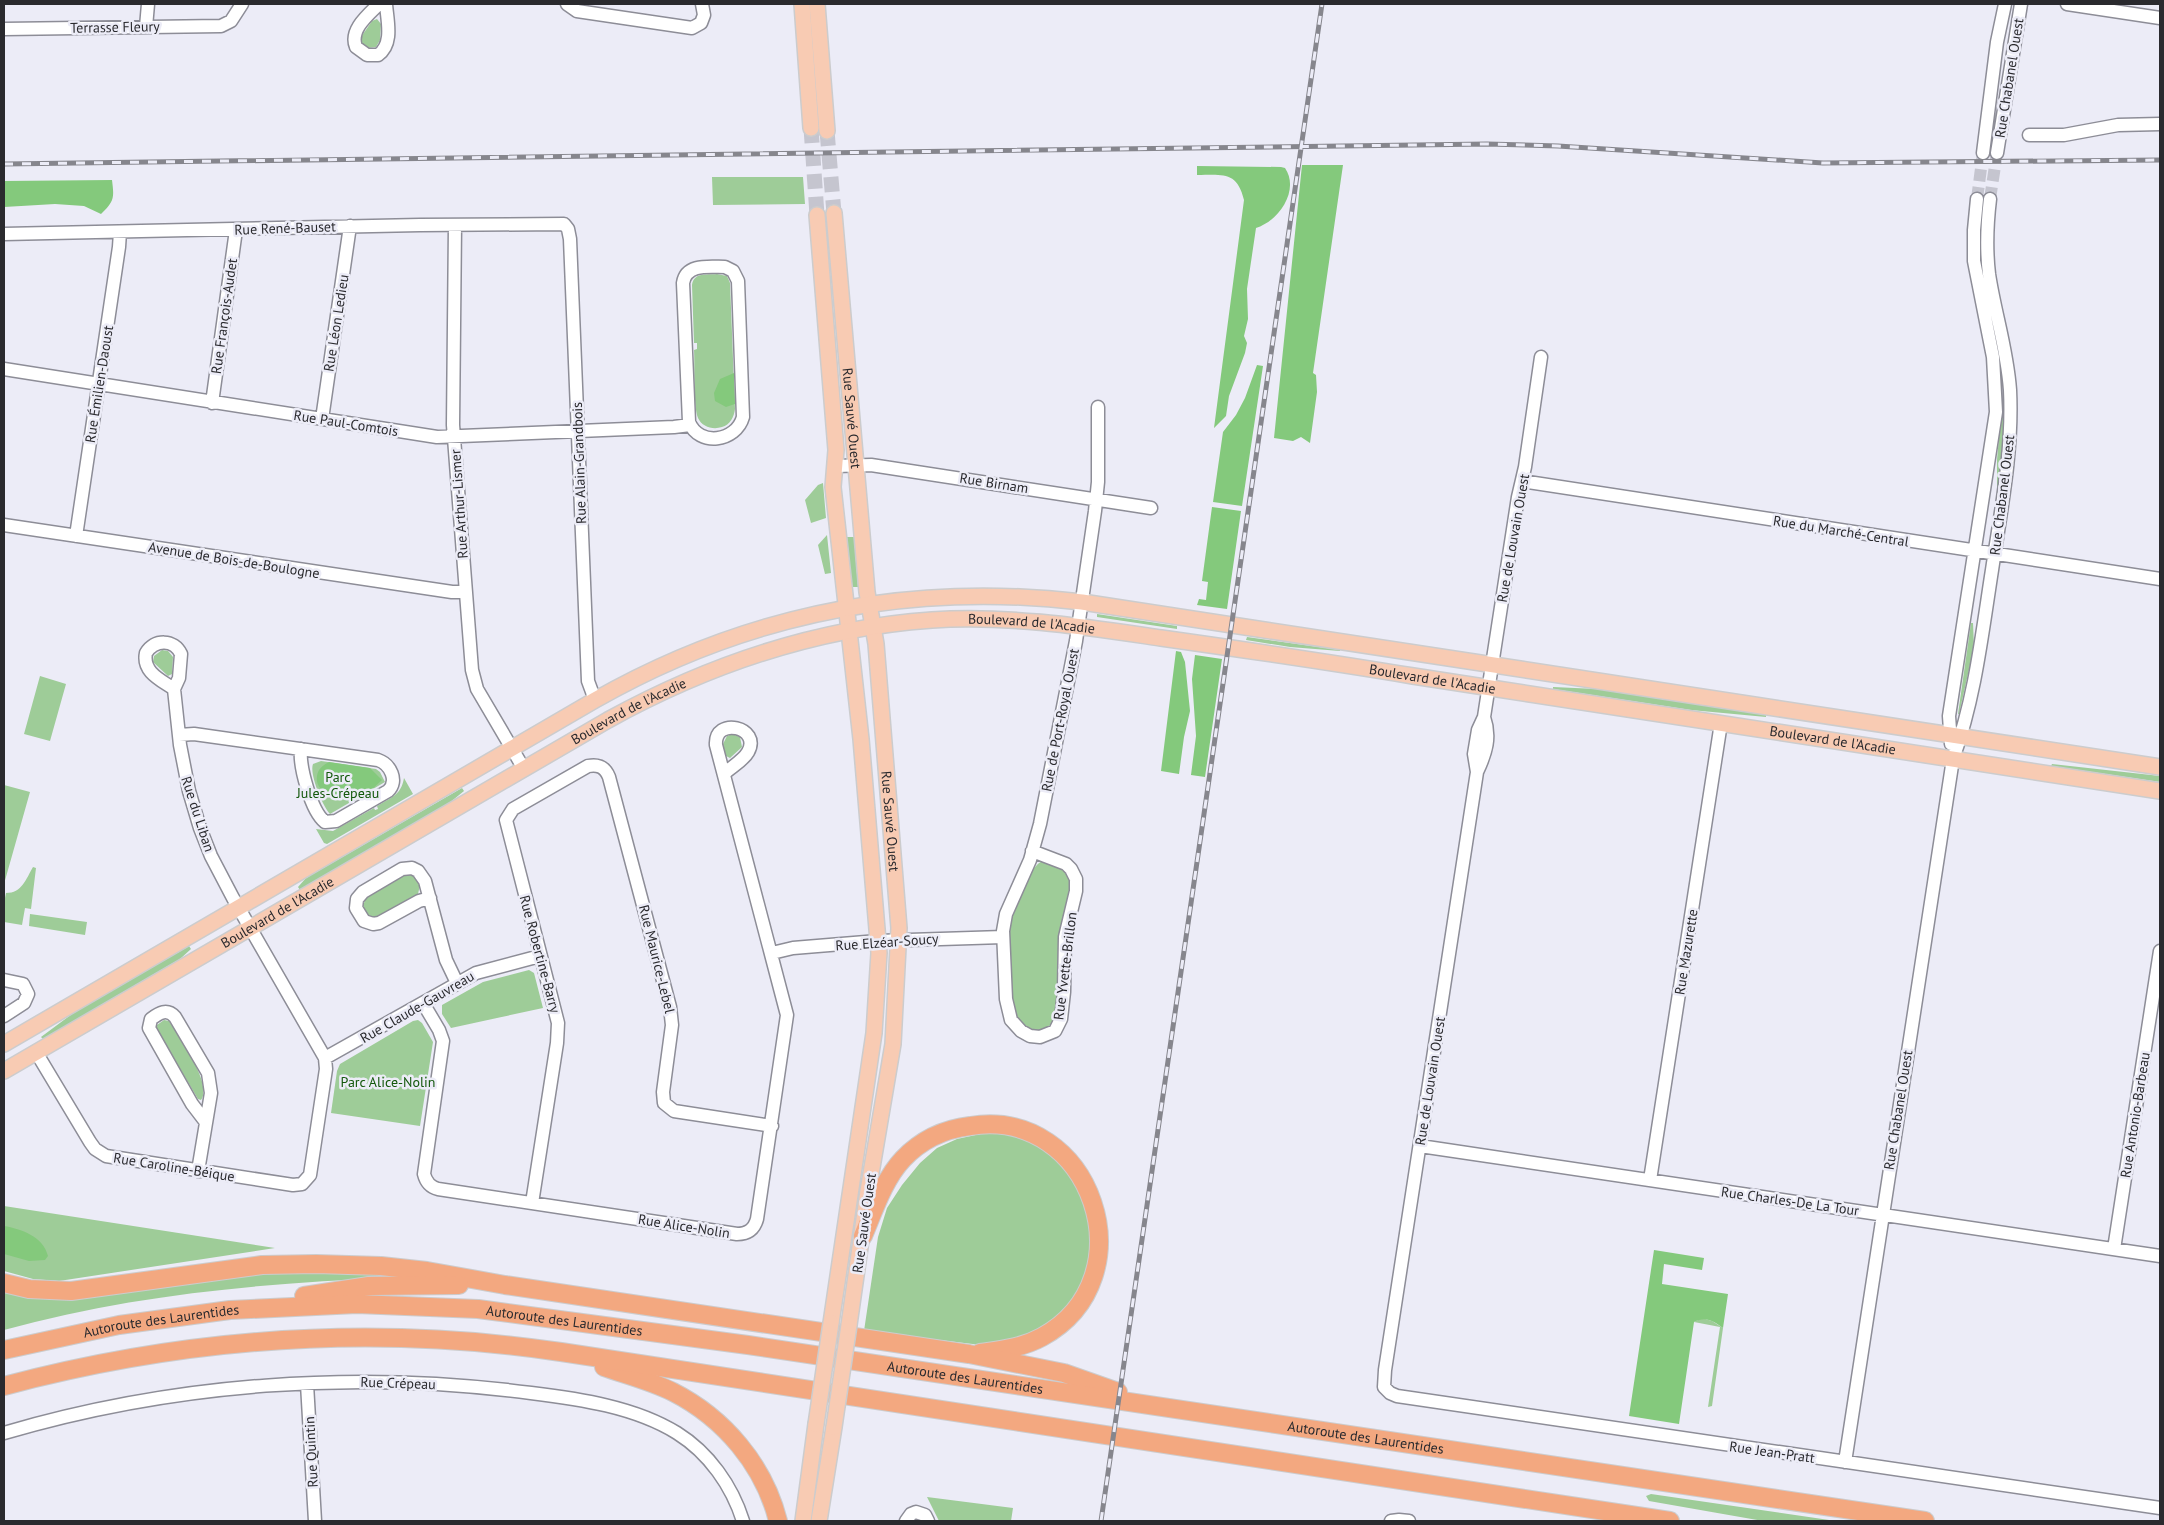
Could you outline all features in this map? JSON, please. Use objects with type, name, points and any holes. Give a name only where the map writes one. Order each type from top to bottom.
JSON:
[{"type":"highway","points":[[863,1236],[888,1181],[898,1165],[921,1144],[949,1131],[981,1124],[1017,1129],[1044,1140],[1074,1166],[1089,1190],[1095,1209],[1098,1230],[1096,1264],[1084,1295],[1066,1319],[1040,1338],[1008,1349],[969,1354]]},
{"type":"highway","points":[[4,1283],[37,1290],[82,1290],[243,1267],[316,1264],[401,1268],[969,1354],[1064,1372],[1156,1405]]},
{"type":"highway","points":[[178,1316],[369,1286],[505,1285]]},
{"type":"highway","name":"Autoroute des Laurentides","points":[[4,1350],[85,1332],[178,1316],[230,1310],[317,1304],[391,1304],[478,1310],[748,1345],[1925,1521]]},
{"type":"highway","points":[[4,1386],[79,1367],[160,1352],[227,1344],[339,1338],[429,1339],[490,1343],[561,1352],[1670,1521]]},
{"type":"highway","points":[[561,1352],[659,1386],[702,1409],[731,1435],[751,1460],[767,1488],[778,1521]]},
{"type":"main road","points":[[802,4],[811,128]]},
{"type":"main road","points":[[817,4],[828,131]]},
{"type":"main road","name":"Rue Sauvé Ouest","points":[[819,1521],[863,1236],[868,1191],[893,1044],[898,940],[898,920],[874,627],[869,604],[834,213]]},
{"type":"main road","name":"Rue Sauvé Ouest","points":[[802,1521],[878,997],[878,941],[861,739],[848,632],[834,487],[836,466],[818,215]]},
{"type":"main road","name":"Boulevard de l'Acadie","points":[[4,1044],[595,700],[664,664],[721,641],[768,625],[869,604],[932,597],[980,595],[1023,596],[1082,602],[2160,767]]},
{"type":"main road","name":"Boulevard de l'Acadie","points":[[4,1071],[608,720],[687,680],[770,650],[874,627],[931,620],[977,619],[1025,620],[1078,626],[1489,687],[2160,791]]},
{"type":"street","points":[[146,27],[148,4]]},
{"type":"street","name":"Terrasse Fleury","points":[[4,29],[226,24],[233,19],[242,4]]},
{"type":"street","points":[[379,4],[360,25],[354,35],[356,47],[367,55],[378,55],[386,47],[388,38],[386,4]]},
{"type":"street","points":[[566,4],[577,11],[692,28],[701,23],[704,14],[702,4]]},
{"type":"street","name":"Rue Chabanel Ouest","points":[[1983,153],[1997,42],[2005,4]]},
{"type":"street","name":"Rue Chabanel Ouest","points":[[1997,153],[2021,4]]},
{"type":"street","points":[[2068,4],[2160,18]]},
{"type":"street","points":[[2029,135],[2064,135],[2118,126],[2160,124]]},
{"type":"street","name":"Rue Chabanel Ouest","points":[[1845,1462],[1953,758],[1955,735],[1949,716],[1995,421],[1997,400],[1992,347],[1974,261],[1977,199]]},
{"type":"street","name":"Rue Chabanel Ouest","points":[[1955,735],[1968,713],[1980,652],[2007,470],[2011,421],[2006,356],[1988,259],[1987,233],[1990,199]]},
{"type":"street","name":"Rue René-Bauset","points":[[4,234],[556,223],[566,226]]},
{"type":"street","name":"Rue Arthur-Lismer","points":[[455,225],[454,437],[465,592],[474,680],[524,769]]},
{"type":"street","name":"Rue Léon Ledieu","points":[[322,419],[350,226]]},
{"type":"street","name":"Rue Alain-Grandbois","points":[[566,226],[570,239],[588,680],[595,700]]},
{"type":"street","name":"Rue François-Audet","points":[[212,403],[236,230]]},
{"type":"street","name":"Rue Émilien-Daoust","points":[[76,536],[120,243],[120,232]]},
{"type":"street","points":[[725,267],[733,271],[738,281],[743,417],[740,427],[735,432],[720,439],[702,435],[690,424],[684,280],[687,272],[694,268],[725,267]]},
{"type":"street","name":"Rue de Louvain Ouest","points":[[1386,1390],[1383,1383],[1384,1375],[1477,772],[1474,754],[1478,730],[1484,718],[1541,357]]},
{"type":"street","name":"Rue Paul-Comtois","points":[[4,369],[437,437],[678,427],[690,424]]},
{"type":"street","name":"Rue de Port-Royal Ouest","points":[[1002,937],[1006,914],[1032,851],[1044,805],[1078,626],[1096,499],[1098,407]]},
{"type":"street","name":"Rue Birnam","points":[[836,466],[872,465],[1151,508]]},
{"type":"street","name":"Rue du Marché-Central","points":[[1522,481],[2160,579]]},
{"type":"street","name":"Avenue de Bois-de-Boulogne","points":[[4,525],[452,592],[465,592]]},
{"type":"street","name":"Rue du Liban","points":[[174,689],[186,780],[200,828],[215,864],[325,1058]]},
{"type":"street","name":"Rue Mazurette","points":[[1650,1180],[1721,723]]},
{"type":"street","points":[[179,735],[194,734],[301,748],[381,761],[389,768],[394,778],[393,785],[388,790],[336,820],[325,822],[320,816],[305,781],[301,766],[301,748]]},
{"type":"street","name":"Rue Robertine-Barry","points":[[532,1203],[559,1029],[556,1011],[506,826],[506,818],[513,809],[585,768],[594,765],[602,768]]},
{"type":"street","name":"Rue Maurice-Lebel","points":[[602,768],[606,771],[610,780],[672,1013],[663,1092],[664,1103],[674,1111],[772,1126]]},
{"type":"street","name":"Rue Alice-Nolin","points":[[423,1003],[441,1034],[443,1045],[425,1167],[426,1180],[431,1186],[438,1189],[737,1234],[746,1233],[754,1228],[757,1222],[787,1020],[786,1005],[724,774]]},
{"type":"street","name":"Rue Yvette-Brillon","points":[[1002,937],[1007,1009],[1015,1025],[1024,1033],[1034,1037],[1045,1036],[1055,1031],[1059,1024],[1064,992],[1066,929],[1076,887],[1075,876],[1069,866],[1032,851]]},
{"type":"street","points":[[430,898],[376,924],[364,921],[356,908],[356,902],[360,894],[405,868],[415,869],[422,875],[430,898],[447,964],[457,983]]},
{"type":"street","name":"Rue Elzéar-Soucy","points":[[772,953],[793,948],[878,941],[1002,937]]},
{"type":"street","name":"Rue Antonio-Barbeau","points":[[2114,1250],[2160,950]]},
{"type":"street","name":"Rue Claude-Gauvreau","points":[[325,1058],[457,983],[489,968],[540,956]]},
{"type":"street","points":[[4,980],[20,982],[28,991],[28,996],[24,1003],[4,1016]]},
{"type":"street","points":[[198,1171],[211,1089],[208,1073],[174,1015],[167,1012],[160,1013],[151,1019],[148,1028],[192,1104],[205,1121]]},
{"type":"street","name":"Rue Caroline-Béique","points":[[36,1052],[90,1142],[98,1152],[121,1159],[293,1185],[302,1184],[306,1181],[311,1171],[326,1069],[325,1058]]},
{"type":"street","name":"Rue Charles-De La Tour","points":[[1420,1146],[2160,1256]]},
{"type":"street","name":"Rue Crépeau","points":[[4,1433],[88,1411],[218,1390],[307,1384],[398,1383],[498,1389],[549,1395],[627,1412],[652,1420],[676,1433],[694,1445],[720,1475],[732,1494],[743,1521]]},
{"type":"street","name":"Rue Quintin","points":[[307,1384],[315,1521]]},
{"type":"street","name":"Rue Jean-Pratt","points":[[1386,1390],[1397,1396],[2160,1508]]},
{"type":"street","points":[[906,1521],[911,1514],[916,1512],[925,1515],[928,1521]]},
{"type":"street","points":[[1391,1521],[1410,1521]]},
{"type":"green space","points":[[377,19],[381,24],[380,40],[376,47],[368,48],[362,44],[361,37],[372,21]]},
{"type":"green space","points":[[1302,165],[1343,165],[1313,373],[1316,375],[1317,392],[1310,443],[1301,437],[1293,441],[1274,438]]},
{"type":"green space","points":[[1197,166],[1281,167],[1285,168],[1290,186],[1285,204],[1279,212],[1272,219],[1256,228],[1247,289],[1248,319],[1244,336],[1247,343],[1245,353],[1229,396],[1226,416],[1214,428],[1244,200],[1241,191],[1233,179],[1221,175],[1197,175]]},
{"type":"green space","points":[[712,177],[803,177],[805,204],[713,205]]},
{"type":"green space","points":[[112,180],[111,202],[101,214],[84,206],[55,204],[4,207],[4,181]]},
{"type":"green space","points":[[717,274],[727,276],[730,283],[735,409],[733,418],[729,423],[715,428],[702,424],[696,412],[694,350],[697,349],[697,343],[694,343],[692,285],[698,276]]},
{"type":"green space","points":[[1257,365],[1263,366],[1242,506],[1213,502],[1223,432],[1236,415],[1245,398]]},
{"type":"green space","points":[[734,373],[735,404],[726,407],[715,401],[714,393],[720,379]]},
{"type":"green space","points":[[2005,402],[1999,488],[1997,488],[1997,460],[2002,403]]},
{"type":"green space","points":[[823,483],[826,518],[811,523],[805,500],[818,485]]},
{"type":"green space","points":[[1212,507],[1241,511],[1227,609],[1197,605],[1199,599],[1206,600],[1208,582],[1202,581]]},
{"type":"green space","points":[[827,535],[831,573],[825,574],[818,545]]},
{"type":"green space","points":[[847,537],[854,537],[858,587],[852,587]]},
{"type":"green space","points":[[1097,614],[1177,626],[1177,629],[1097,617]]},
{"type":"green space","points":[[1971,623],[1973,623],[1974,647],[1958,714]]},
{"type":"green space","points":[[1247,637],[1340,651],[1290,647],[1246,640]]},
{"type":"green space","points":[[162,650],[168,651],[173,657],[172,674],[168,676],[153,662],[154,656]]},
{"type":"green space","points":[[1176,651],[1181,652],[1185,662],[1190,711],[1179,774],[1161,771]]},
{"type":"green space","points":[[1195,655],[1222,659],[1205,777],[1191,775],[1196,736],[1192,679]]},
{"type":"green space","points":[[40,676],[66,684],[50,741],[24,734]]},
{"type":"green space","points":[[1553,687],[1597,689],[1766,715],[1766,717],[1691,710],[1553,689]]},
{"type":"green space","points":[[732,734],[740,737],[742,747],[730,758],[726,756],[723,744],[727,736]]},
{"type":"green space","name":"Parc Jules-Crépeau","points":[[321,761],[376,769],[380,772],[385,782],[330,814],[320,798],[313,775],[313,764]]},
{"type":"green space","name":"Parc Jules-Crépeau","points":[[329,762],[370,768],[382,780],[368,793],[352,802],[335,797],[324,791],[317,782],[318,771]]},
{"type":"green space","points":[[2052,764],[2160,776],[2160,782],[2051,766]]},
{"type":"green space","points":[[404,778],[413,794],[327,844],[324,843],[316,829],[333,831],[374,808],[375,810],[378,809],[377,806],[398,792]]},
{"type":"green space","points":[[4,785],[30,792],[4,884]]},
{"type":"green space","points":[[462,788],[464,791],[448,804],[300,890],[298,887],[306,878]]},
{"type":"green space","points":[[1043,861],[1058,865],[1070,875],[1070,885],[1059,947],[1059,990],[1056,1014],[1052,1023],[1044,1029],[1034,1030],[1022,1024],[1014,1014],[1009,975],[1008,934],[1016,905],[1026,882],[1031,872]]},
{"type":"green space","points":[[33,867],[36,868],[31,909],[25,908],[22,925],[4,922],[6,893],[20,888]]},
{"type":"green space","points":[[406,874],[413,875],[418,880],[420,885],[418,894],[388,913],[369,917],[363,906],[366,897]]},
{"type":"green space","points":[[30,914],[87,922],[85,935],[29,926]]},
{"type":"green space","points":[[189,946],[191,949],[180,959],[43,1039],[41,1037],[72,1014]]},
{"type":"green space","points":[[529,970],[534,973],[543,1008],[451,1028],[442,1014],[442,1005],[483,982]]},
{"type":"green space","points":[[164,1020],[169,1021],[199,1072],[203,1093],[201,1100],[198,1099],[157,1030],[157,1025]]},
{"type":"green space","name":"Parc Alice-Nolin","points":[[418,1020],[422,1023],[433,1042],[420,1126],[331,1113],[337,1071],[340,1064],[413,1021]]},
{"type":"green space","points":[[985,1133],[1010,1134],[1035,1140],[1084,1187],[1094,1236],[1086,1281],[1073,1302],[1047,1327],[1010,1343],[981,1345],[864,1331],[878,1237],[887,1208],[902,1185],[920,1163],[937,1148],[957,1139]]},
{"type":"green space","points":[[4,1206],[275,1248],[59,1281],[33,1279],[4,1271]]},
{"type":"green space","points":[[4,1226],[31,1235],[41,1243],[48,1256],[45,1260],[29,1261],[4,1254]]},
{"type":"green space","points":[[1654,1250],[1704,1258],[1702,1270],[1664,1264],[1662,1284],[1728,1294],[1723,1328],[1709,1320],[1702,1319],[1694,1322],[1679,1424],[1629,1416]]},
{"type":"green space","points":[[392,1271],[392,1278],[245,1287],[148,1299],[51,1318],[4,1330],[4,1289],[222,1273]]},
{"type":"green space","points":[[1702,1318],[1712,1321],[1723,1328],[1712,1406],[1708,1407],[1720,1327],[1694,1322]]},
{"type":"green space","points":[[1651,1494],[1836,1521],[1763,1521],[1649,1501],[1646,1496]]},
{"type":"green space","points":[[927,1497],[1013,1508],[1011,1521],[939,1521]]},
{"type":"tunnel","points":[[811,128],[817,215]]},
{"type":"tunnel","points":[[827,131],[834,213]]},
{"type":"tunnel","points":[[1977,199],[1983,153]]},
{"type":"tunnel","points":[[1990,199],[1997,153]]},
{"type":"railway","points":[[1101,1521],[1322,4]]},
{"type":"railway","points":[[4,164],[1487,144],[1558,146],[1823,163],[2160,160]]}]
